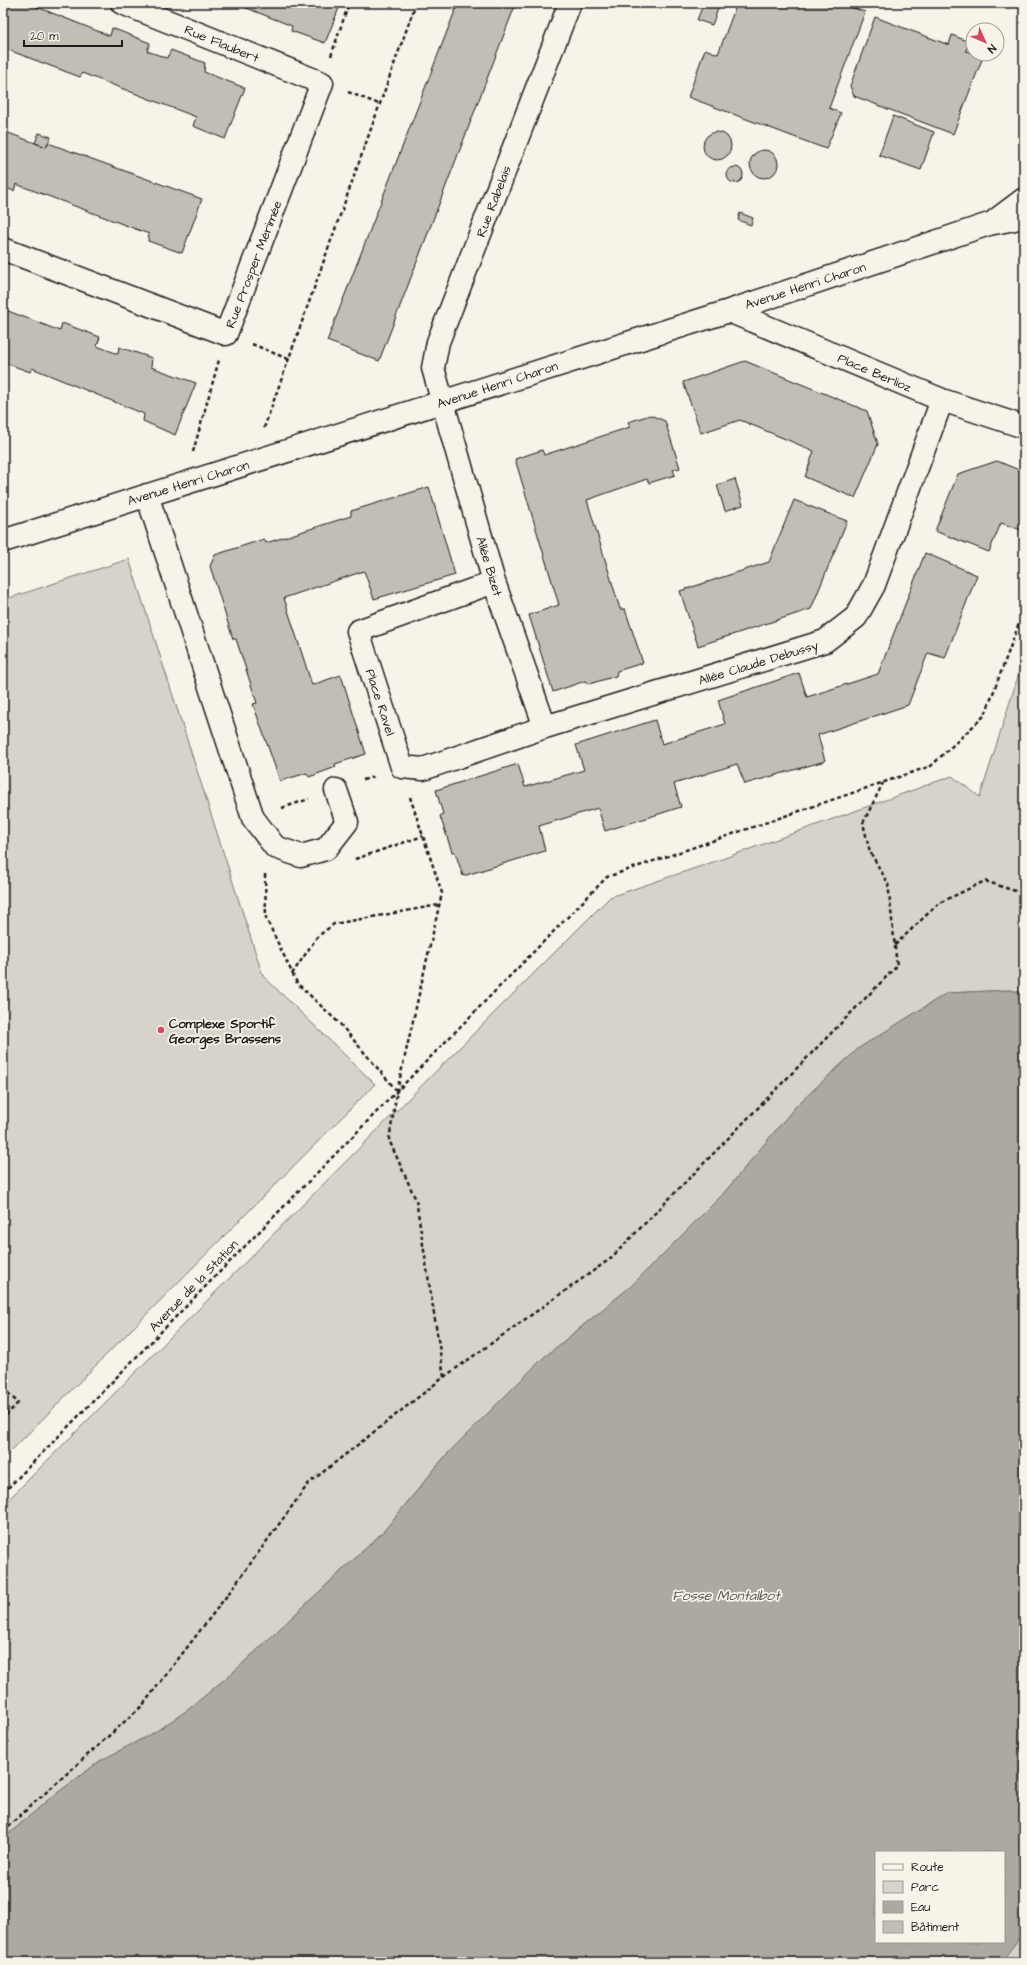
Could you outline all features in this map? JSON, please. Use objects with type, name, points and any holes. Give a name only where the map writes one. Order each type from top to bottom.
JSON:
[{"type":"street","name":"Rue Flaubert","points":[[122,3],[322,83]]},
{"type":"street","name":"Rue Rabelais","points":[[442,402],[433,368],[438,342],[570,3]]},
{"type":"street","name":"Rue Prosper Mérimée","points":[[3,248],[226,334],[322,83]]},
{"type":"street","name":"Avenue Henri Charon","points":[[989,224],[1024,200]]},
{"type":"street","name":"Avenue Henri Charon","points":[[3,541],[729,311],[989,224],[1024,217]]},
{"type":"street","name":"Place Berlioz","points":[[729,311],[942,400],[1024,427]]},
{"type":"street","name":"Allée Claude Debussy","points":[[545,727],[825,641],[856,617],[874,586],[942,400]]},
{"type":"street","name":"Allée Bizet","points":[[442,402],[494,582],[545,727]]},
{"type":"street","points":[[147,495],[259,826],[275,847],[301,856],[326,849],[347,822],[336,790]]},
{"type":"street","name":"Place Ravel","points":[[402,767],[358,631],[494,582]]},
{"type":"street","points":[[402,767],[423,770],[545,727]]},
{"type":"path","points":[[349,3],[322,83],[379,104]]},
{"type":"path","points":[[251,462],[416,3]]},
{"type":"path","points":[[184,483],[226,334],[288,359]]},
{"type":"path","name":"Avenue de la Station","points":[[3,1493],[607,877],[931,766],[985,715],[1024,610]]},
{"type":"path","points":[[397,1091],[340,1024],[297,983],[292,974],[266,918],[259,826],[336,790],[402,767],[442,893],[397,1091],[389,1140],[416,1200],[444,1378]]},
{"type":"path","points":[[3,1831],[142,1706],[229,1593],[308,1482],[444,1378],[610,1259],[897,966],[888,884],[870,852],[863,823],[882,783]]},
{"type":"path","points":[[350,861],[423,836]]},
{"type":"path","points":[[895,945],[939,903],[985,880],[1024,894]]},
{"type":"path","points":[[292,974],[317,937],[334,924],[439,905]]},
{"type":"path","points":[[3,1388],[18,1403],[3,1418]]},
{"type":"green space","name":"Complexe Sportif Georges Brassens","points":[[129,559],[263,976],[375,1084],[3,1459],[3,600]]},
{"type":"green space","points":[[1024,657],[1024,993],[1010,990],[947,993],[859,1048],[796,1106],[723,1194],[630,1287],[542,1359],[447,1454],[383,1532],[238,1668],[189,1709],[155,1732],[100,1761],[48,1800],[3,1839],[3,1507],[12,1496],[610,897],[722,859],[952,776],[980,797]]},
{"type":"green space","points":[[1024,1932],[1024,1962],[1001,1962],[1003,1958]]},
{"type":"water","name":"Fosse Montalbot","points":[[1010,990],[1024,993],[1024,1932],[1001,1962],[3,1962],[3,1839],[48,1800],[100,1761],[155,1732],[189,1709],[238,1668],[383,1532],[447,1454],[542,1359],[630,1287],[723,1194],[796,1106],[859,1048],[947,993]]},
{"type":"building","points":[[3,3],[27,3],[110,36],[112,28],[150,43],[147,51],[167,58],[171,50],[205,63],[204,72],[245,88],[225,139],[193,126],[196,117],[82,73],[80,77],[3,48]]},
{"type":"building","points":[[234,3],[341,3],[325,43],[291,31],[292,26]]},
{"type":"building","points":[[458,3],[516,3],[379,361],[327,341]]},
{"type":"building","points":[[696,3],[720,3],[712,25],[697,20],[703,5]]},
{"type":"building","points":[[737,3],[839,3],[865,12],[829,108],[841,113],[826,149],[688,97],[705,49],[718,54]]},
{"type":"building","points":[[875,17],[949,45],[952,35],[965,40],[965,62],[981,62],[953,134],[854,96],[850,86]]},
{"type":"building","points":[[893,116],[934,132],[921,170],[879,155]]},
{"type":"building","points":[[3,131],[46,147],[48,143],[202,199],[182,253],[148,241],[149,234],[16,184],[14,191],[3,187]]},
{"type":"building","points":[[717,132],[727,136],[731,146],[727,156],[717,160],[707,156],[703,146],[707,136]]},
{"type":"building","points":[[39,133],[51,137],[46,147],[35,143]]},
{"type":"building","points":[[764,150],[774,154],[778,164],[774,174],[764,178],[754,174],[750,164],[754,154]]},
{"type":"building","points":[[735,167],[741,169],[743,175],[741,181],[735,183],[729,181],[727,175],[729,169]]},
{"type":"building","points":[[740,213],[753,218],[751,225],[738,220]]},
{"type":"building","points":[[3,309],[60,331],[62,323],[100,337],[97,346],[118,354],[119,347],[152,358],[151,367],[196,383],[175,435],[143,421],[144,414],[32,368],[30,372],[3,362]]},
{"type":"building","points":[[745,361],[867,411],[878,444],[855,498],[805,477],[814,451],[740,420],[701,433],[683,382]]},
{"type":"building","points":[[650,415],[665,421],[680,468],[673,470],[675,475],[649,483],[647,479],[587,500],[620,609],[625,609],[643,663],[617,671],[616,676],[589,684],[585,681],[553,692],[529,615],[559,605],[515,459],[542,450],[544,455],[630,427],[628,422]]},
{"type":"building","points":[[997,461],[1024,472],[1024,531],[1001,523],[989,552],[935,531],[958,474]]},
{"type":"building","points":[[735,479],[743,505],[725,511],[717,485]]},
{"type":"building","points":[[429,487],[455,575],[374,599],[364,571],[284,598],[312,685],[341,675],[366,754],[335,764],[336,767],[309,777],[307,773],[280,781],[253,704],[257,703],[236,639],[233,639],[210,566],[215,555],[264,539],[266,543],[351,516],[351,511]]},
{"type":"building","points":[[794,500],[847,521],[811,609],[698,646],[680,591],[769,562]]},
{"type":"building","points":[[925,553],[977,575],[945,658],[928,653],[908,705],[818,735],[825,761],[745,784],[737,764],[674,784],[681,807],[605,831],[598,808],[539,826],[545,851],[463,876],[455,852],[452,852],[440,816],[443,814],[436,790],[518,764],[525,787],[584,770],[576,745],[655,720],[662,744],[725,724],[718,700],[799,673],[807,697],[878,674]]},
{"type":"place","name":"Complexe Sportif Georges Brassens","points":[[161,1030]]}]
